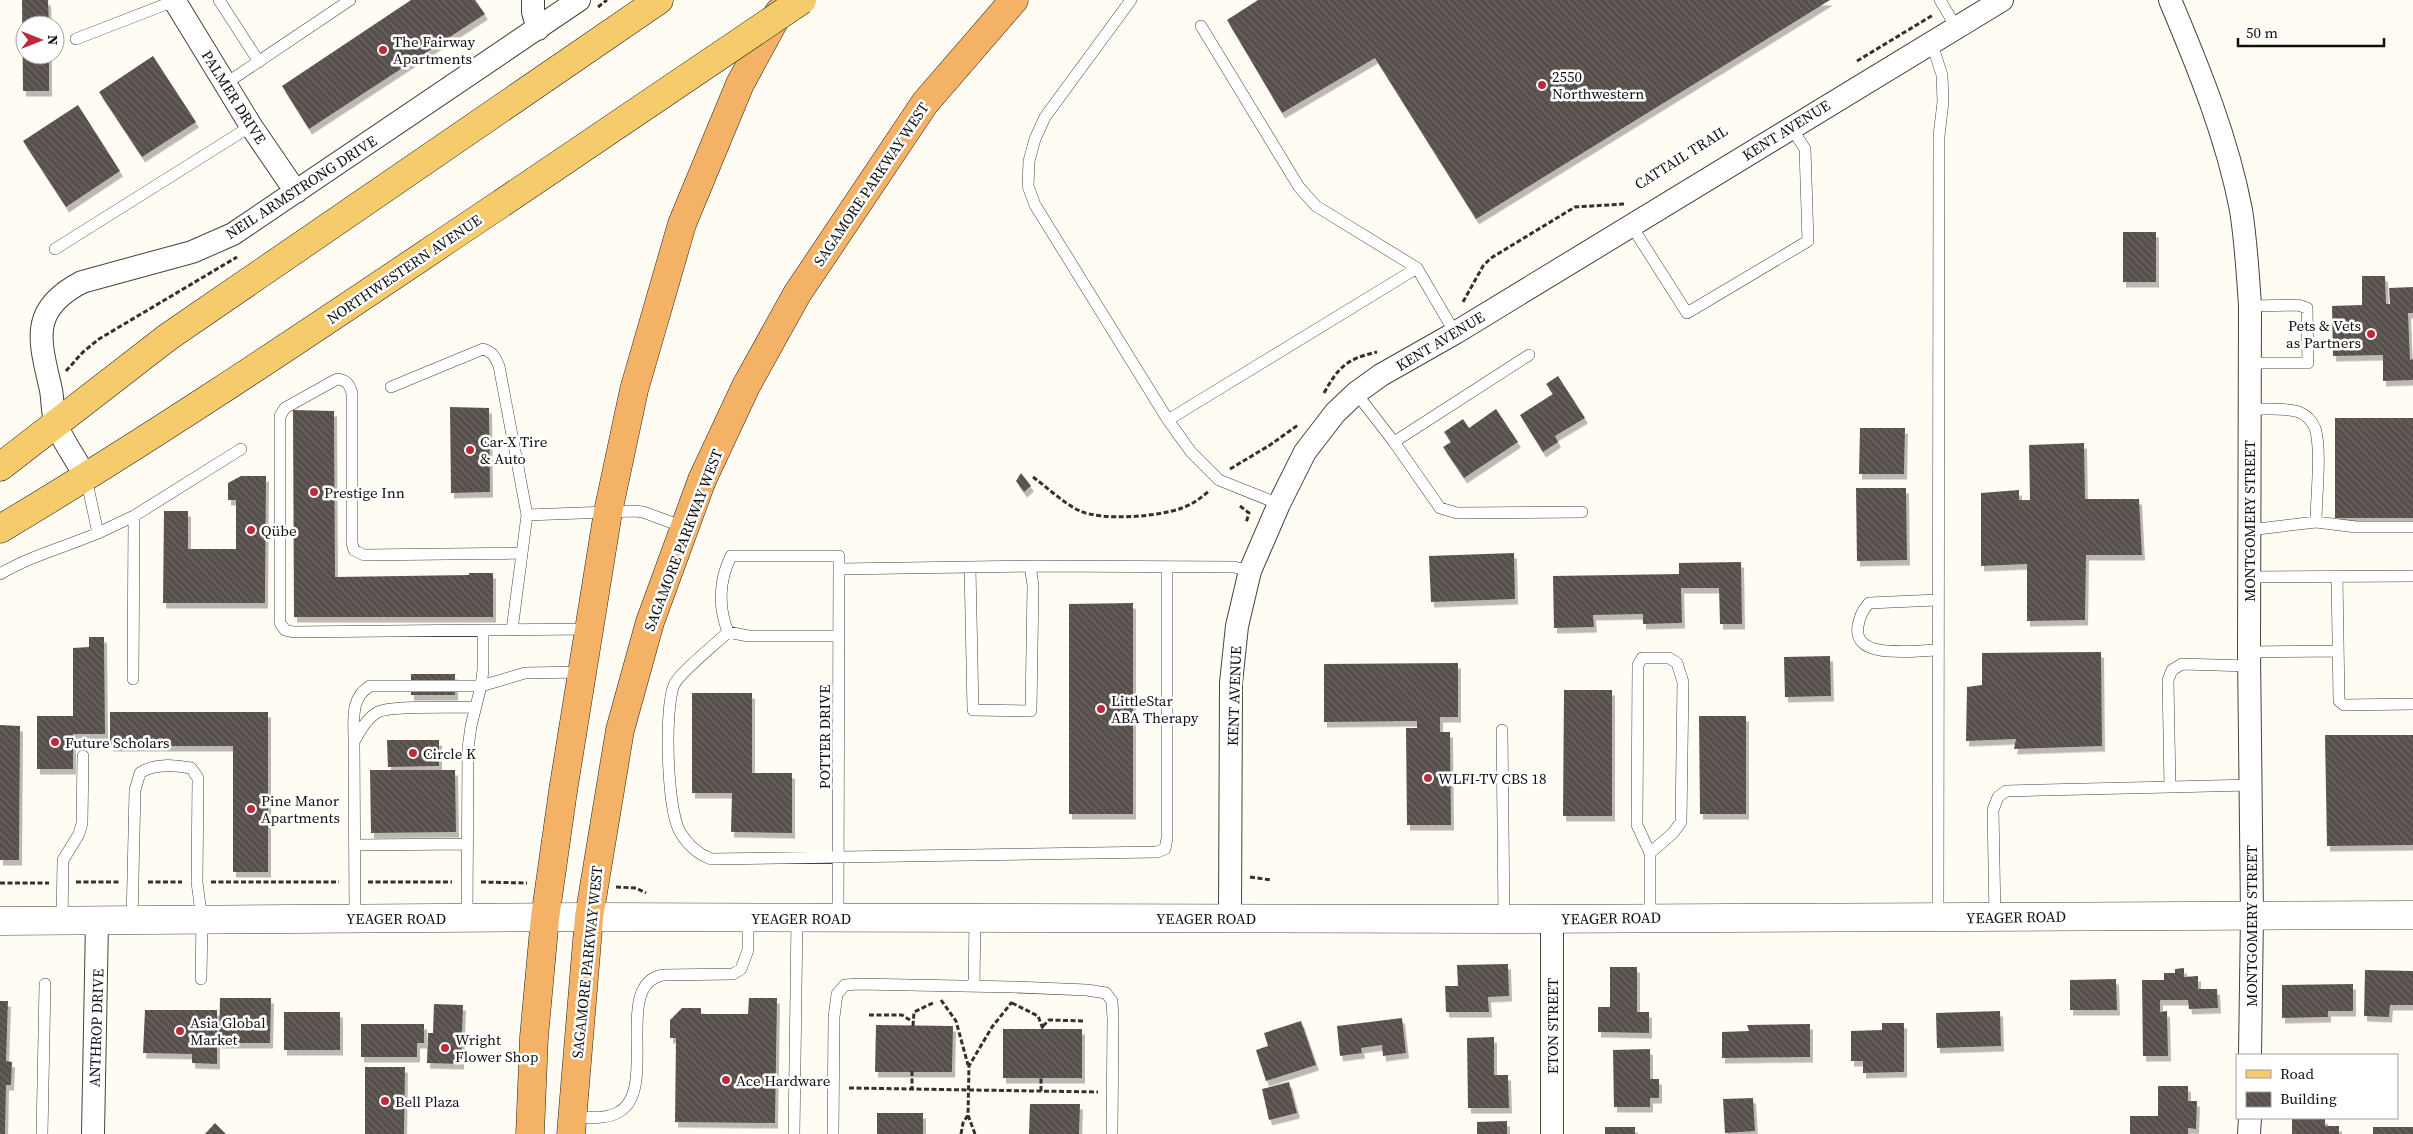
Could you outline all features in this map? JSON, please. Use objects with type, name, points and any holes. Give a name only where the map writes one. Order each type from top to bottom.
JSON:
[{"type":"highway","points":[[530,1134],[534,1037],[545,918],[608,512],[634,390],[682,224],[740,84],[786,0]]},
{"type":"highway","name":"SAGAMORE PARKWAY WEST","points":[[572,1125],[589,917],[620,730],[650,622],[702,480],[746,386],[797,294],[925,103],[1014,0]]},
{"type":"main road","points":[[0,467],[168,337],[659,0]]},
{"type":"main road","name":"NORTHWESTERN AVENUE","points":[[0,529],[86,478],[252,371],[802,0]]},
{"type":"street","name":"PALMER DRIVE","points":[[174,0],[251,126],[296,192]]},
{"type":"street","points":[[533,0],[533,12],[538,29]]},
{"type":"street","name":"NEIL ARMSTRONG DRIVE","points":[[86,478],[56,424],[51,391],[41,352],[40,333],[44,318],[54,302],[67,290],[82,282],[192,252],[217,242],[256,220],[579,0]]},
{"type":"street","name":"KENT AVENUE","points":[[1230,918],[1232,683],[1237,626],[1250,571],[1278,504],[1305,452],[1335,413],[1356,393],[1381,375],[1455,333],[1628,214],[1791,127],[1927,31],[1956,27],[2002,0]]},
{"type":"street","name":"MONTGOMERY STREET","points":[[2170,0],[2205,81],[2230,163],[2241,211],[2250,306],[2248,409],[2252,915],[2250,1054]]},
{"type":"street","name":"YEAGER ROAD","points":[[0,921],[97,922],[589,917],[1504,919],[2413,915]]},
{"type":"street","name":"ETON STREET","points":[[1552,918],[1552,1134]]},
{"type":"street","name":"ANTHROP DRIVE","points":[[93,1134],[97,922]]},
{"type":"street","points":[[2249,1134],[2250,1119]]},
{"type":"lane","points":[[76,39],[174,0]]},
{"type":"lane","points":[[219,0],[259,62]]},
{"type":"lane","points":[[225,84],[350,0]]},
{"type":"lane","points":[[1131,0],[1045,117],[1033,146],[1028,186],[1035,205],[1168,420],[1190,452],[1219,480],[1278,504]]},
{"type":"lane","points":[[1940,0],[1956,27]]},
{"type":"lane","points":[[1201,26],[1299,187],[1316,206],[1417,268],[1455,333]]},
{"type":"lane","points":[[1927,31],[1942,75],[1943,102],[1939,136],[1938,918]]},
{"type":"lane","points":[[55,249],[251,126]]},
{"type":"lane","points":[[1628,214],[1688,314],[1808,241],[1805,149],[1791,127]]},
{"type":"lane","points":[[1168,420],[1417,268]]},
{"type":"lane","points":[[2250,306],[2298,304],[2307,308],[2308,363],[2250,363]]},
{"type":"lane","points":[[391,387],[483,349],[491,351],[499,366],[527,515],[512,630]]},
{"type":"lane","points":[[1394,442],[1529,355]]},
{"type":"lane","points":[[522,553],[358,554],[352,543],[352,393],[349,384],[344,380],[337,379],[285,408],[280,416],[280,623],[285,630],[293,632],[589,629]]},
{"type":"lane","points":[[1356,393],[1394,442],[1440,508],[1457,513],[1582,512]]},
{"type":"lane","points":[[2248,409],[2300,412],[2314,426],[2317,456],[2316,522]]},
{"type":"lane","points":[[0,574],[30,558],[61,548],[134,516],[241,449]]},
{"type":"lane","points":[[86,478],[98,533]]},
{"type":"lane","points":[[527,515],[643,512],[684,527]]},
{"type":"lane","points":[[133,679],[134,516]]},
{"type":"lane","points":[[2249,530],[2316,522],[2356,527],[2413,527]]},
{"type":"lane","name":"POTTER DRIVE","points":[[728,632],[721,614],[723,572],[731,556],[839,556],[838,918]]},
{"type":"lane","points":[[839,569],[1030,566],[1234,567],[1250,571]]},
{"type":"lane","points":[[970,568],[973,710],[1031,711],[1033,585],[1030,566]]},
{"type":"lane","points":[[839,636],[748,636],[728,632],[674,683],[668,702],[670,802],[680,833],[697,852],[711,859],[1158,852],[1165,849],[1167,838],[1167,567]]},
{"type":"lane","points":[[2337,576],[2340,705],[2413,704]]},
{"type":"lane","points":[[2249,577],[2413,576]]},
{"type":"lane","points":[[1937,600],[1869,602],[1860,612],[1857,634],[1863,646],[1874,651],[1937,650]]},
{"type":"lane","points":[[467,918],[468,748],[475,707],[481,686],[483,631]]},
{"type":"lane","points":[[2170,786],[2168,680],[2172,670],[2182,664],[2338,651]]},
{"type":"lane","points":[[1650,854],[1673,833],[1681,822],[1683,682],[1677,663],[1669,658],[1642,658],[1638,665],[1637,825],[1650,854],[1650,917]]},
{"type":"lane","points":[[355,918],[354,711],[357,698],[363,690],[370,686],[481,686],[525,673],[582,672]]},
{"type":"lane","points":[[354,742],[361,728],[373,715],[389,708],[475,707]]},
{"type":"lane","points":[[1502,730],[1504,919]]},
{"type":"lane","points":[[62,921],[63,860],[79,834],[82,824],[83,756]]},
{"type":"lane","points":[[132,921],[135,790],[140,773],[148,767],[177,766],[191,768],[198,778],[197,882],[202,920],[201,979]]},
{"type":"lane","points":[[1995,917],[1993,810],[1998,797],[2006,791],[2250,785]]},
{"type":"lane","points":[[355,844],[468,844]]},
{"type":"lane","points":[[572,1125],[619,1113],[626,1106],[635,1090],[639,1003],[647,983],[654,977],[663,975],[733,974],[741,969],[748,950],[748,918]]},
{"type":"lane","points":[[794,1134],[796,918]]},
{"type":"lane","points":[[974,986],[975,918]]},
{"type":"lane","points":[[42,1134],[46,984]]},
{"type":"lane","points":[[833,1134],[834,1017],[837,994],[845,985],[1013,987],[1087,990],[1106,993],[1112,1001],[1113,1019],[1112,1134]]},
{"type":"path","points":[[1853,64],[1927,31]]},
{"type":"path","name":"CATTAIL TRAIL","points":[[1461,304],[1467,298],[1483,266],[1491,258],[1574,207],[1614,206],[1628,214]]},
{"type":"path","points":[[1034,477],[1078,510],[1104,516],[1180,509],[1197,501],[1209,491],[1218,495]]},
{"type":"path","points":[[1234,504],[1249,513],[1244,528]]},
{"type":"path","points":[[1250,877],[1271,880]]},
{"type":"path","points":[[76,882],[124,882]]},
{"type":"path","points":[[148,882],[190,882]]},
{"type":"path","points":[[212,882],[342,882]]},
{"type":"path","points":[[373,882],[457,882]]},
{"type":"path","points":[[485,882],[520,883]]},
{"type":"path","points":[[0,883],[52,883]]},
{"type":"path","points":[[941,985],[940,999],[956,1021],[968,1066],[968,1115],[975,1134]]},
{"type":"path","points":[[968,1066],[992,1028],[1012,1004],[1013,987]]},
{"type":"path","points":[[869,1015],[902,1015],[913,1024],[914,1012],[940,999]]},
{"type":"path","points":[[1012,1004],[1038,1016],[1042,1027],[1049,1020],[1085,1021]]},
{"type":"path","points":[[912,1071],[912,1089]]},
{"type":"path","points":[[1041,1078],[1041,1092]]},
{"type":"path","points":[[833,1088],[1112,1093]]},
{"type":"path","points":[[961,1134],[963,1123],[968,1115]]},
{"type":"building","points":[[22,0],[48,0],[49,15],[22,15]]},
{"type":"building","name":"The Fairway Apartments","points":[[411,0],[475,0],[485,14],[309,129],[282,86]]},
{"type":"building","name":"2550 Northwestern","points":[[1258,0],[1830,0],[1476,219],[1375,58],[1282,113],[1227,20]]},
{"type":"building","points":[[153,56],[196,122],[142,157],[99,92]]},
{"type":"building","points":[[23,65],[49,65],[49,91],[23,91]]},
{"type":"building","points":[[78,105],[120,171],[66,207],[23,141]]},
{"type":"building","points":[[2123,232],[2156,232],[2156,282],[2123,282]]},
{"type":"building","name":"Pets & Vets as Partners","points":[[2362,276],[2385,276],[2386,304],[2390,304],[2389,288],[2413,287],[2413,313],[2408,313],[2410,360],[2413,359],[2413,380],[2383,381],[2383,355],[2333,356],[2332,306],[2362,305]]},
{"type":"building","points":[[1558,376],[1585,418],[1555,436],[1558,442],[1543,452],[1520,415],[1553,394],[1546,384]]},
{"type":"building","name":"Car-X Tire & Auto","points":[[450,407],[489,408],[490,492],[451,493]]},
{"type":"building","points":[[1496,409],[1518,442],[1464,478],[1443,447],[1451,442],[1444,432],[1463,419],[1469,428]]},
{"type":"building","name":"Prestige Inn","points":[[293,410],[334,411],[335,577],[493,573],[493,617],[294,617]]},
{"type":"building","points":[[2335,418],[2413,418],[2413,518],[2335,518]]},
{"type":"building","points":[[1860,428],[1905,428],[1904,474],[1859,474]]},
{"type":"building","points":[[2084,443],[2085,499],[2139,499],[2142,555],[2086,555],[2085,620],[2027,621],[2027,564],[1981,566],[1981,493],[2019,490],[2019,500],[2030,500],[2029,445]]},
{"type":"building","points":[[1021,473],[1031,486],[1024,492],[1016,481]]},
{"type":"building","name":"Qübe","points":[[241,476],[266,476],[265,603],[163,603],[164,511],[188,511],[188,549],[236,549],[236,500],[228,500],[228,483]]},
{"type":"building","points":[[1856,488],[1906,488],[1907,560],[1857,561]]},
{"type":"building","points":[[1514,553],[1515,599],[1431,602],[1429,556]]},
{"type":"building","points":[[1741,562],[1742,624],[1720,624],[1719,588],[1681,588],[1682,623],[1643,624],[1643,614],[1593,615],[1594,627],[1554,628],[1553,576],[1679,574],[1679,563]]},
{"type":"building","name":"LittleStar ABA Therapy","points":[[1133,603],[1133,814],[1069,814],[1069,604]]},
{"type":"building","points":[[89,637],[104,637],[105,734],[73,734],[73,769],[37,769],[37,716],[73,716],[73,648],[89,647]]},
{"type":"building","points":[[2101,652],[2102,746],[2014,749],[2016,739],[1966,741],[1967,687],[1982,685],[1982,653]]},
{"type":"building","points":[[1830,656],[1831,696],[1785,697],[1784,657]]},
{"type":"building","name":"WLFI-TV CBS 18","points":[[1458,663],[1458,717],[1440,717],[1440,732],[1450,732],[1451,825],[1407,825],[1406,728],[1417,728],[1417,721],[1324,722],[1324,664]]},
{"type":"building","points":[[411,674],[455,674],[455,695],[411,695]]},
{"type":"building","points":[[1564,690],[1612,690],[1612,816],[1563,816]]},
{"type":"building","points":[[692,693],[752,693],[752,773],[792,773],[792,833],[731,832],[732,793],[692,793]]},
{"type":"building","name":"Pine Manor Apartments","points":[[110,712],[268,712],[268,872],[233,872],[233,746],[110,746]]},
{"type":"building","points":[[1699,716],[1746,716],[1746,814],[1700,814]]},
{"type":"building","points":[[0,725],[20,726],[19,860],[0,860]]},
{"type":"building","points":[[2325,735],[2413,735],[2413,845],[2327,846]]},
{"type":"building","name":"Circle K","points":[[387,740],[439,740],[439,766],[388,767]]},
{"type":"building","name":"Circle K","points":[[370,770],[455,770],[456,832],[371,833]]},
{"type":"building","points":[[1508,964],[1509,996],[1488,997],[1489,1012],[1446,1012],[1445,986],[1458,986],[1457,965]]},
{"type":"building","points":[[1610,967],[1637,967],[1637,1012],[1649,1012],[1649,1033],[1598,1032],[1598,1007],[1610,1007]]},
{"type":"building","points":[[2184,968],[2184,977],[2198,976],[2198,989],[2217,989],[2218,1008],[2189,1009],[2188,1000],[2160,1000],[2160,1012],[2167,1011],[2168,1056],[2143,1056],[2142,980],[2164,980],[2164,973],[2175,973],[2175,969]]},
{"type":"building","points":[[2365,970],[2413,971],[2413,1005],[2390,1005],[2389,1017],[2364,1016]]},
{"type":"building","points":[[2116,979],[2117,1010],[2070,1010],[2070,980]]},
{"type":"building","points":[[2353,984],[2353,1011],[2328,1011],[2328,1017],[2282,1018],[2282,985]]},
{"type":"building","points":[[220,998],[271,998],[270,1043],[219,1043]]},
{"type":"building","name":"Ace Hardware","points":[[749,998],[777,998],[775,1123],[675,1122],[676,1038],[670,1038],[670,1020],[682,1008],[701,1008],[701,1014],[748,1014]]},
{"type":"building","points":[[0,1001],[8,1001],[6,1061],[12,1062],[11,1085],[6,1085],[5,1134],[0,1134]]},
{"type":"building","name":"Wright Flower Shop","points":[[434,1004],[463,1005],[461,1064],[427,1063],[428,1033],[433,1033]]},
{"type":"building","name":"Asia Global Market","points":[[145,1010],[217,1010],[217,1064],[192,1063],[192,1054],[143,1053]]},
{"type":"building","points":[[2000,1011],[2001,1046],[1937,1048],[1936,1013]]},
{"type":"building","points":[[284,1012],[340,1012],[340,1050],[284,1050]]},
{"type":"building","points":[[1402,1018],[1406,1053],[1383,1056],[1382,1045],[1361,1048],[1362,1053],[1340,1056],[1337,1026]]},
{"type":"building","points":[[1301,1021],[1316,1065],[1266,1081],[1256,1050],[1268,1046],[1264,1033]]},
{"type":"building","points":[[1882,1023],[1904,1023],[1904,1072],[1863,1073],[1863,1061],[1851,1061],[1851,1031],[1882,1030]]},
{"type":"building","points":[[361,1024],[424,1024],[424,1043],[417,1043],[417,1057],[361,1057]]},
{"type":"building","points":[[1810,1024],[1810,1057],[1722,1058],[1722,1032],[1749,1031],[1747,1025]]},
{"type":"building","points":[[876,1025],[953,1026],[952,1072],[875,1072]]},
{"type":"building","points":[[1003,1029],[1082,1029],[1082,1078],[1003,1078]]},
{"type":"building","points":[[1494,1037],[1494,1075],[1508,1075],[1509,1108],[1468,1108],[1467,1038]]},
{"type":"building","points":[[1650,1049],[1650,1079],[1659,1079],[1659,1098],[1650,1098],[1650,1107],[1614,1107],[1613,1050]]},
{"type":"building","name":"Bell Plaza","points":[[365,1067],[405,1067],[404,1134],[365,1134]]},
{"type":"building","points":[[1289,1082],[1297,1113],[1269,1120],[1262,1089]]},
{"type":"building","points":[[2158,1086],[2188,1086],[2188,1101],[2197,1101],[2196,1129],[2188,1128],[2188,1134],[2130,1134],[2130,1116],[2158,1116]]},
{"type":"building","points":[[1753,1098],[1755,1131],[1725,1133],[1723,1099]]},
{"type":"building","points":[[1030,1104],[1080,1104],[1079,1134],[1029,1134]]},
{"type":"building","points":[[877,1113],[923,1113],[923,1134],[877,1134]]},
{"type":"building","points":[[2292,1119],[2325,1119],[2325,1126],[2339,1126],[2339,1134],[2292,1134]]},
{"type":"building","points":[[1507,1121],[1507,1134],[1477,1134],[1477,1122]]},
{"type":"building","points":[[215,1123],[226,1134],[205,1134]]},
{"type":"building","points":[[1605,1127],[1635,1127],[1635,1134],[1605,1134]]},
{"type":"building","points":[[2373,1127],[2413,1127],[2413,1134],[2373,1134]]},
{"type":"place","name":"The Fairway Apartments","points":[[383,50]]},
{"type":"place","name":"2550 Northwestern","points":[[1542,85]]},
{"type":"place","name":"Pets & Vets as Partners","points":[[2371,334]]},
{"type":"place","name":"Car-X Tire & Auto","points":[[470,450]]},
{"type":"place","name":"Prestige Inn","points":[[314,492]]},
{"type":"place","name":"Qübe","points":[[251,530]]},
{"type":"place","name":"LittleStar ABA Therapy","points":[[1101,709]]},
{"type":"place","name":"Future Scholars","points":[[55,742]]},
{"type":"place","name":"Circle K","points":[[413,753]]},
{"type":"place","name":"WLFI-TV CBS 18","points":[[1428,778]]},
{"type":"place","name":"Pine Manor Apartments","points":[[251,809]]},
{"type":"place","name":"Asia Global Market","points":[[180,1031]]},
{"type":"place","name":"Wright Flower Shop","points":[[445,1048]]},
{"type":"place","name":"Ace Hardware","points":[[726,1080]]},
{"type":"place","name":"Bell Plaza","points":[[385,1101]]}]
